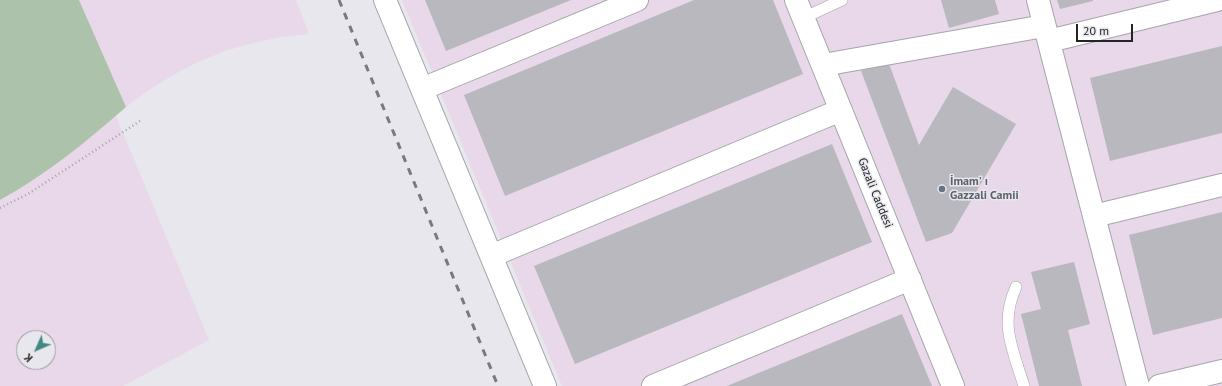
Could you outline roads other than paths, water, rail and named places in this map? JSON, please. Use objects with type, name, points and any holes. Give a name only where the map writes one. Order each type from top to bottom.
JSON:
[{"type":"street","points":[[385,0],[545,386]]},
{"type":"street","points":[[422,89],[637,0]]},
{"type":"street","points":[[1038,0],[1138,386]]},
{"type":"street","points":[[823,65],[1047,33],[1217,0]]},
{"type":"street","name":"Gazali Caddesi","points":[[800,9],[953,386]]},
{"type":"street","points":[[491,256],[841,110]]},
{"type":"street","points":[[1094,216],[1222,185]]},
{"type":"street","points":[[653,386],[910,279]]},
{"type":"street","points":[[1159,386],[1222,371]]},
{"type":"lane","points":[[800,9],[842,0]]},
{"type":"lane","points":[[1016,287],[1009,305],[1008,328],[1010,342],[1024,386]]},
{"type":"railway","points":[[339,0],[498,386]]},
{"type":"place","name":"İmam' ı Gazzali Camii","points":[[942,189]]}]
